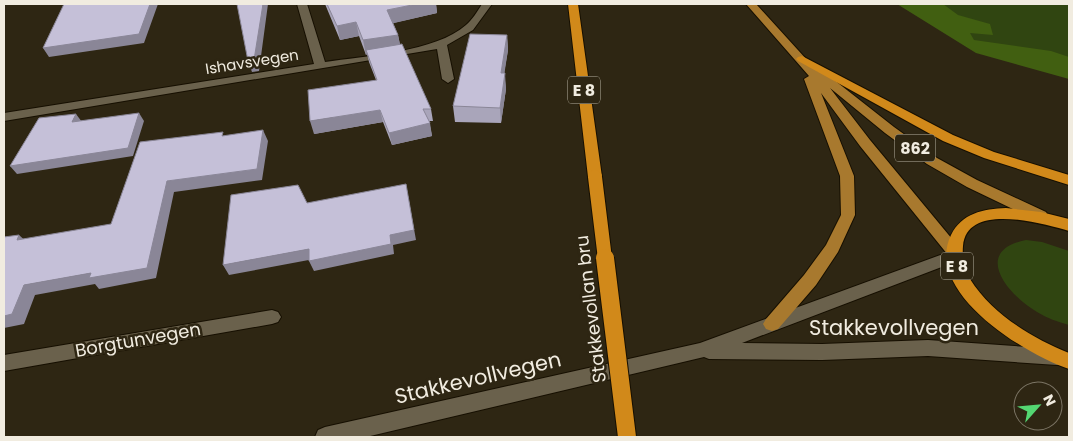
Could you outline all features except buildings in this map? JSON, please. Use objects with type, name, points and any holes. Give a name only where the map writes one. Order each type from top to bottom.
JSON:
[{"type":"highway","name":"Stakkevollan bru","points":[[573,4],[627,437]]},
{"type":"highway","points":[[802,59],[948,138],[989,155],[1069,180]]},
{"type":"highway","name":"E 8","points":[[1066,360],[1012,331],[988,311],[965,285],[958,270],[954,253],[957,236],[966,225],[979,217],[997,213],[1018,213],[1055,218],[1069,225]]},
{"type":"main road","name":"862","points":[[751,4],[802,59],[865,143],[954,253]]},
{"type":"main road","name":"862","points":[[802,59],[870,115],[933,162],[982,189],[1055,218]]},
{"type":"main road","points":[[772,324],[810,280],[832,248],[848,215],[847,176],[802,59]]},
{"type":"street","points":[[302,4],[320,66]]},
{"type":"street","name":"Ishavsvegen","points":[[4,117],[408,53],[441,44],[468,30],[478,21],[487,4]]},
{"type":"street","points":[[441,44],[448,79]]},
{"type":"street","name":"Stakkevollvegen","points":[[325,437],[700,351],[954,253]]},
{"type":"street","name":"Borgtunvegen","points":[[4,362],[272,317]]},
{"type":"street","name":"Stakkevollvegen","points":[[700,351],[822,352],[928,348],[1066,360]]},
{"type":"green space","points":[[897,4],[943,4],[958,15],[990,24],[993,35],[970,33],[974,40],[1051,51],[1069,57],[1069,79],[976,53]]},
{"type":"green space","points":[[917,4],[1069,4],[1069,67],[983,50]]},
{"type":"green space","points":[[1026,240],[1042,242],[1069,251],[1069,325],[1045,316],[1026,304],[1006,285],[1000,274],[998,263],[1000,254],[1009,246]]}]
